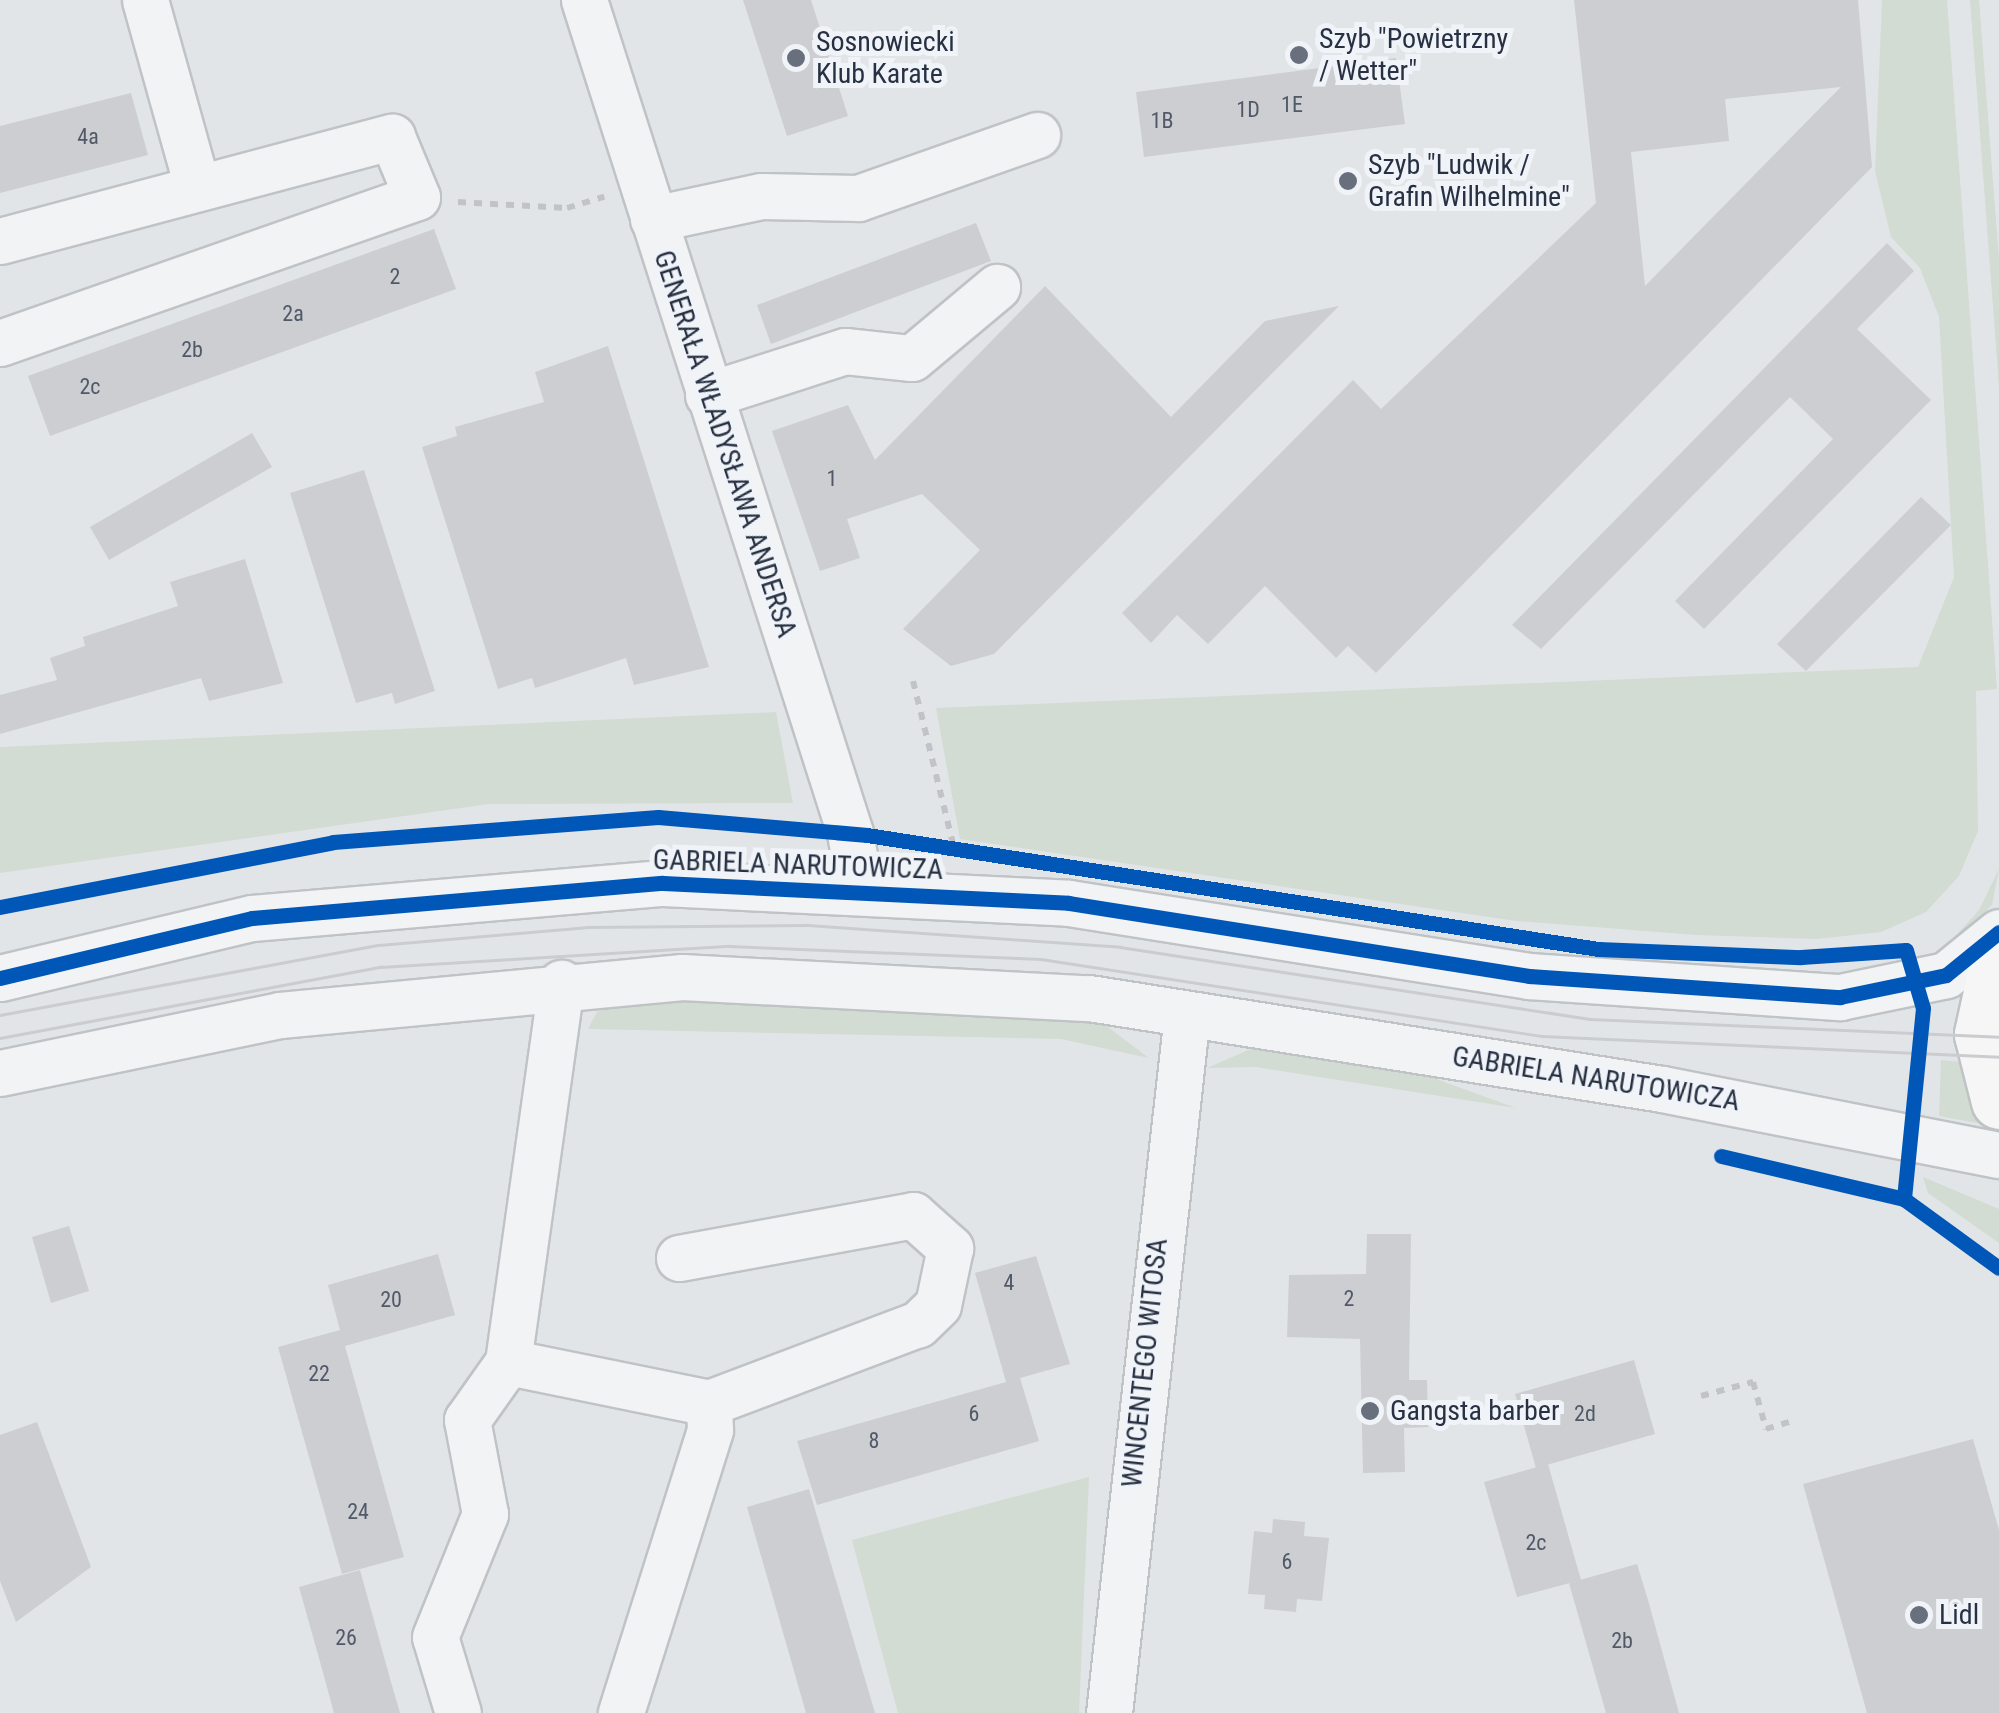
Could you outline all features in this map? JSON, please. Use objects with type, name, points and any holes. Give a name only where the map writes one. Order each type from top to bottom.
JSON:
[{"type":"main road","points":[[1999,956],[1982,1034],[1999,1101]]},
{"type":"street","points":[[145,0],[197,186]]},
{"type":"street","name":"GENERAŁA WŁADYSŁAWA ANDERSA","points":[[584,0],[850,833],[860,890]]},
{"type":"street","points":[[653,219],[761,196],[858,198],[1037,135]]},
{"type":"street","points":[[0,240],[392,137],[417,196],[0,342]]},
{"type":"street","points":[[708,395],[846,351],[912,358],[998,287]]},
{"type":"street","name":"GABRIELA NARUTOWICZA","points":[[0,978],[252,918],[463,893],[663,882],[1070,904],[1529,976],[1840,997],[1946,975],[1999,932]]},
{"type":"street","name":"GABRIELA NARUTOWICZA","points":[[0,1073],[280,1015],[561,983],[721,979],[1088,998],[1662,1089],[1999,1155]]},
{"type":"street","points":[[458,1713],[435,1637],[485,1514],[467,1420],[508,1362],[561,983]]},
{"type":"street","name":"WINCENTEGO WITOSA","points":[[1110,1713],[1187,1014]]},
{"type":"street","points":[[508,1362],[709,1403],[918,1324],[938,1305],[950,1248],[913,1215],[678,1258]]},
{"type":"street","points":[[621,1713],[710,1430],[709,1403]]},
{"type":"path","points":[[417,196],[567,208]]},
{"type":"path","points":[[913,680],[954,848]]},
{"type":"path","points":[[1701,1396],[1753,1382],[1766,1429],[1796,1420]]},
{"type":"shaded area","points":[[1882,0],[1947,0],[1997,689],[1976,691],[1978,831],[1959,876],[1926,912],[1881,932],[1817,939],[1696,935],[1516,921],[960,839],[936,708],[1918,667],[1954,577],[1939,317],[1920,268],[1891,237],[1875,171]]},
{"type":"shaded area","points":[[1970,0],[1979,0],[1999,260],[1999,387]]},
{"type":"shaded area","points":[[776,712],[793,803],[489,804],[0,873],[0,747]]},
{"type":"shaded area","points":[[1999,869],[1992,905],[1944,949],[1979,910]]},
{"type":"shaded area","points":[[757,1000],[1100,1021],[1149,1058],[1061,1039],[588,1029],[597,1012],[621,1003]]},
{"type":"shaded area","points":[[1255,1047],[1428,1076],[1516,1108],[1256,1067],[1207,1068]]},
{"type":"shaded area","points":[[1941,1060],[1960,1062],[1982,1124],[1939,1116]]},
{"type":"shaded area","points":[[1923,1177],[1999,1209],[1999,1243],[1928,1193]]},
{"type":"shaded area","points":[[1089,1477],[1079,1713],[898,1713],[852,1540]]},
{"type":"building","name":"Sosnowiecki Klub Karate","points":[[743,0],[811,0],[848,116],[787,136]]},
{"type":"building","points":[[1574,0],[1858,0],[1872,167],[1376,673],[1348,646],[1336,658],[1265,586],[1208,644],[1177,615],[1151,643],[1122,613],[1353,380],[1381,409],[1596,203]],"holes":[[[1841,87],[1645,286],[1631,152],[1729,141],[1725,99]]]},
{"type":"building","points":[[1396,58],[1405,124],[1144,157],[1136,92]]},
{"type":"building","points":[[131,93],[148,155],[0,193],[0,126]]},
{"type":"building","points":[[976,223],[991,261],[771,344],[757,305]]},
{"type":"building","points":[[434,229],[456,289],[50,436],[28,376]]},
{"type":"building","points":[[1887,243],[1914,271],[1857,329],[1931,400],[1704,629],[1675,601],[1833,439],[1790,397],[1541,649],[1512,625]]},
{"type":"building","points":[[1045,286],[1171,417],[1265,321],[1339,306],[994,654],[951,666],[903,629],[980,550],[922,494],[847,519],[860,558],[820,571],[772,431],[848,405],[875,460]]},
{"type":"building","points":[[608,346],[709,667],[634,685],[626,658],[535,688],[532,678],[498,689],[422,447],[457,436],[455,427],[544,402],[535,372]]},
{"type":"building","points":[[252,433],[272,467],[109,560],[90,527]]},
{"type":"building","points":[[364,470],[435,691],[395,704],[392,693],[356,703],[290,493]]},
{"type":"building","points":[[1921,497],[1951,525],[1806,671],[1777,644]]},
{"type":"building","points":[[245,559],[283,683],[209,701],[201,678],[0,734],[0,695],[57,680],[50,658],[85,646],[83,637],[178,606],[170,582]]},
{"type":"building","points":[[69,1226],[89,1291],[51,1303],[32,1237]]},
{"type":"building","points":[[1367,1234],[1411,1234],[1409,1380],[1427,1380],[1428,1427],[1404,1428],[1405,1472],[1363,1473],[1360,1339],[1287,1337],[1289,1275],[1366,1274]]},
{"type":"building","points":[[438,1254],[455,1315],[345,1346],[404,1557],[342,1574],[278,1347],[340,1330],[328,1285]]},
{"type":"building","points":[[1036,1256],[1070,1364],[1020,1378],[1039,1441],[817,1505],[797,1441],[1006,1382],[975,1273]]},
{"type":"building","points":[[1634,1360],[1655,1434],[1536,1468],[1515,1394]]},
{"type":"building","points":[[37,1422],[91,1567],[16,1622],[0,1581],[0,1435]]},
{"type":"building","name":"Lidl","points":[[1973,1439],[1999,1530],[1999,1713],[1867,1713],[1803,1484]]},
{"type":"building","points":[[1548,1464],[1581,1580],[1517,1597],[1484,1482]]},
{"type":"building","points":[[809,1489],[875,1713],[806,1713],[747,1507]]},
{"type":"building","points":[[1273,1519],[1305,1522],[1304,1536],[1329,1538],[1322,1601],[1297,1599],[1296,1612],[1264,1609],[1265,1595],[1248,1594],[1254,1531],[1272,1533]]},
{"type":"building","points":[[1637,1564],[1679,1713],[1606,1713],[1569,1583]]},
{"type":"building","points":[[360,1570],[400,1713],[334,1713],[299,1587]]},
{"type":"tram line","points":[[0,1015],[379,945],[588,927],[808,925],[1120,947],[1590,1019],[1999,1037]]},
{"type":"tram line","points":[[0,1038],[381,967],[729,946],[1041,959],[1542,1036],[1999,1057]]},
{"type":"cycle path","points":[[0,907],[333,842],[658,817],[867,835],[1598,949],[1801,957],[1906,950],[1923,1008],[1904,1199]]},
{"type":"cycle path","points":[[0,978],[252,918],[663,883],[1069,903],[1529,976],[1840,997],[1946,975],[1999,932]]},
{"type":"cycle path","points":[[1721,1156],[1904,1199],[1999,1268]]},
{"type":"place","name":"Szyb \"Powietrzny / Wetter\"","points":[[1299,55]]},
{"type":"place","name":"Sosnowiecki Klub Karate","points":[[796,58]]},
{"type":"place","name":"Szyb \"Ludwik / Grafin Wilhelmine\"","points":[[1348,181]]},
{"type":"place","name":"Gangsta barber","points":[[1370,1411]]},
{"type":"place","name":"Lidl","points":[[1919,1615]]}]
